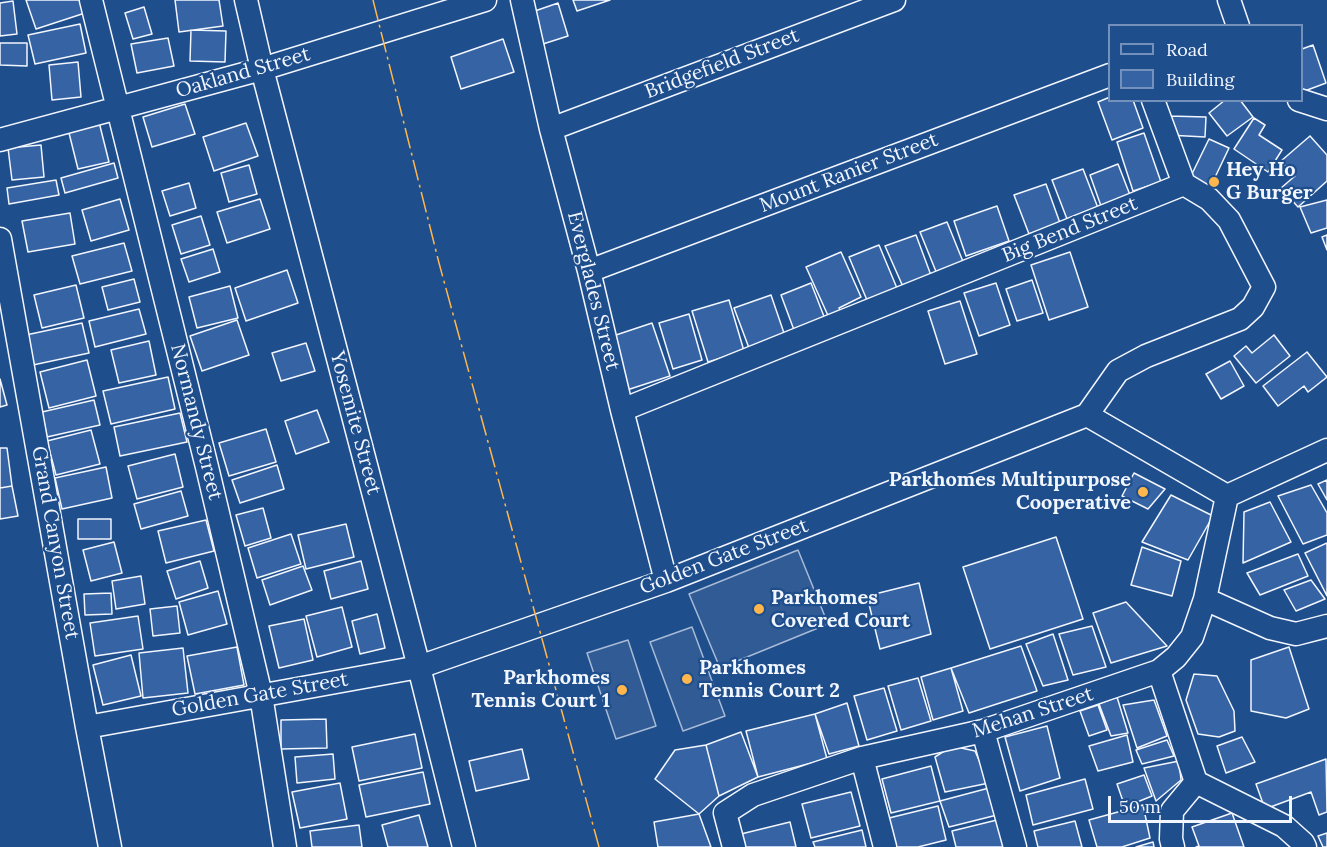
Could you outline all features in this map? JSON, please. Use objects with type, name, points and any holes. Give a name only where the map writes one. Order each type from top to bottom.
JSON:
[{"type":"street","name":"Normandy Street","points":[[91,0],[261,695],[285,847]]},
{"type":"street","name":"Yosemite Street","points":[[246,0],[464,847]]},
{"type":"street","name":"Oakland Street","points":[[0,140],[262,69],[485,0]]},
{"type":"street","name":"Everglades Street","points":[[522,0],[551,129],[589,271],[666,581]]},
{"type":"street","name":"Bridgefield Street","points":[[551,129],[894,0]]},
{"type":"street","points":[[1228,0],[1237,24]]},
{"type":"street","name":"Mount Ranier Street","points":[[589,271],[1108,76]]},
{"type":"street","points":[[1303,101],[1327,109]]},
{"type":"street","points":[[1154,102],[1185,184],[1209,199],[1229,220],[1264,287],[1254,307],[1240,319],[1146,356],[1118,371],[1087,415],[1227,496],[1327,450]]},
{"type":"street","name":"Big Bend Street","points":[[622,410],[1185,184]]},
{"type":"street","name":"Grand Canyon Street","points":[[0,239],[110,847]]},
{"type":"street","name":"Golden Gate Street","points":[[87,727],[418,667],[666,581],[1087,415]]},
{"type":"street","name":"Mehan Street","points":[[734,847],[725,813],[753,795],[862,758],[984,731],[1159,671],[1176,657],[1192,637],[1205,599],[1227,496]]},
{"type":"street","points":[[1205,599],[1270,628],[1296,634],[1327,626]]},
{"type":"street","points":[[1159,671],[1196,782],[1284,826],[1305,847]]},
{"type":"street","points":[[984,731],[1016,847]]},
{"type":"street","points":[[862,758],[885,847]]},
{"type":"street","points":[[1173,847],[1172,811],[1196,782]]},
{"type":"shaded area","name":"Parkhomes Covered Court","points":[[798,550],[828,624],[720,668],[689,594]]},
{"type":"shaded area","name":"Parkhomes Tennis Court 2","points":[[692,627],[725,716],[683,731],[650,642]]},
{"type":"shaded area","name":"Parkhomes Tennis Court 1","points":[[628,640],[656,726],[616,739],[587,653]]},
{"type":"building","points":[[26,0],[81,0],[85,13],[36,29]]},
{"type":"building","points":[[175,0],[219,0],[223,26],[179,32]]},
{"type":"building","points":[[573,0],[610,0],[577,11]]},
{"type":"building","points":[[13,1],[17,34],[0,36],[0,3]]},
{"type":"building","points":[[558,3],[568,36],[543,44],[532,12]]},
{"type":"building","points":[[144,7],[152,34],[133,39],[125,13]]},
{"type":"building","points":[[80,24],[86,53],[35,64],[28,35]]},
{"type":"building","points":[[191,30],[226,31],[225,62],[190,61]]},
{"type":"building","points":[[168,38],[174,66],[137,73],[131,44]]},
{"type":"building","points":[[503,39],[514,72],[461,89],[451,57]]},
{"type":"building","points":[[0,43],[27,43],[27,66],[0,65]]},
{"type":"building","points":[[1313,45],[1326,83],[1303,92],[1303,49]]},
{"type":"building","points":[[78,62],[81,97],[52,100],[49,65]]},
{"type":"building","points":[[1108,98],[1108,102],[1134,102],[1143,128],[1112,140],[1098,102]]},
{"type":"building","points":[[1223,102],[1242,102],[1253,117],[1227,136],[1209,113]]},
{"type":"building","points":[[185,104],[195,134],[152,147],[143,117]]},
{"type":"building","points":[[1169,116],[1206,117],[1205,137],[1168,135]]},
{"type":"building","points":[[98,118],[109,162],[78,169],[67,125]]},
{"type":"building","points":[[1254,118],[1265,125],[1259,135],[1282,150],[1268,172],[1234,149]]},
{"type":"building","points":[[246,123],[258,156],[214,171],[203,137]]},
{"type":"building","points":[[1144,133],[1161,182],[1133,191],[1117,142]]},
{"type":"building","points":[[1310,136],[1327,155],[1327,181],[1298,207],[1281,188],[1295,176],[1281,161]]},
{"type":"building","points":[[1209,139],[1229,148],[1208,192],[1188,182]]},
{"type":"building","points":[[41,145],[44,177],[12,180],[8,148]]},
{"type":"building","points":[[114,163],[118,178],[65,193],[61,178]]},
{"type":"building","points":[[1118,164],[1130,195],[1101,206],[1090,175]]},
{"type":"building","points":[[249,165],[257,194],[229,202],[221,173]]},
{"type":"building","points":[[1083,169],[1098,208],[1067,219],[1052,180]]},
{"type":"building","points":[[56,180],[59,195],[9,204],[7,188]]},
{"type":"building","points":[[189,183],[196,208],[170,216],[162,191]]},
{"type":"building","points":[[1046,184],[1060,223],[1029,234],[1014,195]]},
{"type":"building","points":[[120,199],[129,230],[91,241],[82,210]]},
{"type":"building","points":[[260,199],[270,229],[227,243],[217,212]]},
{"type":"building","points":[[1327,200],[1327,228],[1311,233],[1300,207]]},
{"type":"building","points":[[997,206],[1009,241],[966,256],[954,221]]},
{"type":"building","points":[[70,213],[75,244],[28,252],[22,221]]},
{"type":"building","points":[[201,216],[210,245],[181,254],[172,225]]},
{"type":"building","points":[[947,222],[964,264],[937,274],[920,232]]},
{"type":"building","points":[[916,235],[932,278],[904,289],[885,246]]},
{"type":"building","points":[[1327,235],[1327,250],[1322,237]]},
{"type":"building","points":[[124,243],[132,271],[80,284],[72,256]]},
{"type":"building","points":[[879,245],[899,293],[869,305],[849,257]]},
{"type":"building","points":[[213,249],[220,272],[189,282],[181,259]]},
{"type":"building","points":[[841,252],[861,297],[839,308],[842,315],[830,320],[806,267]]},
{"type":"building","points":[[1070,252],[1088,307],[1049,320],[1031,265]]},
{"type":"building","points":[[287,270],[298,303],[246,321],[235,288]]},
{"type":"building","points":[[134,279],[140,302],[108,310],[102,287]]},
{"type":"building","points":[[1032,280],[1043,313],[1017,321],[1006,289]]},
{"type":"building","points":[[811,283],[825,319],[794,330],[781,295]]},
{"type":"building","points":[[996,283],[1010,325],[979,336],[964,293]]},
{"type":"building","points":[[76,285],[84,318],[42,328],[34,295]]},
{"type":"building","points":[[230,286],[238,318],[197,328],[189,297]]},
{"type":"building","points":[[771,295],[785,336],[749,348],[734,308]]},
{"type":"building","points":[[729,300],[744,351],[708,362],[692,311]]},
{"type":"building","points":[[960,301],[977,354],[945,364],[928,311]]},
{"type":"building","points":[[139,309],[146,334],[95,347],[89,321]]},
{"type":"building","points":[[689,314],[702,360],[673,369],[659,323]]},
{"type":"building","points":[[237,320],[249,355],[202,371],[190,336]]},
{"type":"building","points":[[82,323],[89,353],[33,365],[26,335]]},
{"type":"building","points":[[652,323],[670,376],[627,390],[610,337]]},
{"type":"building","points":[[1274,335],[1290,356],[1256,383],[1234,356],[1246,346],[1252,353]]},
{"type":"building","points":[[149,341],[156,375],[119,383],[111,350]]},
{"type":"building","points":[[306,343],[315,371],[281,381],[272,353]]},
{"type":"building","points":[[1307,352],[1327,377],[1308,392],[1304,386],[1278,406],[1263,386]]},
{"type":"building","points":[[87,360],[96,396],[49,408],[40,372]]},
{"type":"building","points":[[1230,361],[1244,386],[1221,399],[1206,374]]},
{"type":"building","points":[[168,377],[175,409],[111,424],[103,391]]},
{"type":"building","points":[[0,379],[7,405],[0,407]]},
{"type":"building","points":[[94,400],[100,425],[47,437],[42,412]]},
{"type":"building","points":[[317,410],[329,442],[296,454],[285,421]]},
{"type":"building","points":[[180,413],[187,442],[120,456],[114,427]]},
{"type":"building","points":[[266,429],[276,462],[229,476],[219,443]]},
{"type":"building","points":[[91,430],[100,464],[56,475],[47,441]]},
{"type":"building","points":[[0,448],[7,448],[12,486],[0,488]]},
{"type":"building","points":[[175,454],[183,487],[137,499],[128,466]]},
{"type":"building","points":[[277,465],[284,489],[240,503],[232,480]]},
{"type":"building","points":[[106,467],[112,498],[62,509],[55,478]]},
{"type":"building","name":"Parkhomes Multipurpose Cooperative","points":[[1134,473],[1165,489],[1148,509],[1122,496]]},
{"type":"building","points":[[1327,480],[1327,500],[1318,484]]},
{"type":"building","points":[[1311,485],[1327,513],[1327,535],[1303,544],[1278,496]]},
{"type":"building","points":[[12,486],[18,516],[0,519],[0,488]]},
{"type":"building","points":[[181,491],[188,516],[141,529],[134,504]]},
{"type":"building","points":[[1171,495],[1213,516],[1188,560],[1142,542]]},
{"type":"building","points":[[1270,502],[1291,542],[1243,563],[1244,512]]},
{"type":"building","points":[[263,508],[271,538],[245,546],[236,515]]},
{"type":"building","points":[[78,519],[111,519],[111,539],[78,539]]},
{"type":"building","points":[[206,520],[214,551],[166,563],[158,531]]},
{"type":"building","points":[[346,524],[354,557],[306,569],[298,535]]},
{"type":"building","points":[[291,534],[301,564],[257,578],[248,548]]},
{"type":"building","points":[[1056,537],[1083,619],[990,649],[963,567]]},
{"type":"building","points":[[114,542],[122,573],[91,581],[83,550]]},
{"type":"building","points":[[1327,543],[1327,596],[1305,553]]},
{"type":"building","points":[[1142,547],[1181,561],[1172,596],[1131,585]]},
{"type":"building","points":[[1298,554],[1308,576],[1260,595],[1247,573]]},
{"type":"building","points":[[200,561],[208,588],[176,599],[167,571]]},
{"type":"building","points":[[361,561],[368,589],[331,599],[324,571]]},
{"type":"building","points":[[303,566],[312,590],[270,605],[262,580]]},
{"type":"building","points":[[141,576],[145,604],[116,609],[112,581]]},
{"type":"building","points":[[1311,580],[1325,599],[1296,611],[1284,590]]},
{"type":"building","points":[[919,583],[931,634],[880,649],[867,596]]},
{"type":"building","points":[[218,591],[227,624],[188,635],[179,602]]},
{"type":"building","points":[[111,593],[112,614],[85,615],[84,594]]},
{"type":"building","points":[[1126,602],[1167,646],[1111,663],[1093,613]]},
{"type":"building","points":[[177,606],[180,633],[153,636],[150,609]]},
{"type":"building","points":[[342,607],[352,647],[317,657],[306,616]]},
{"type":"building","points":[[377,614],[385,648],[360,654],[352,621]]},
{"type":"building","points":[[138,616],[143,649],[95,656],[90,623]]},
{"type":"building","points":[[304,619],[313,660],[279,668],[269,626]]},
{"type":"building","points":[[1092,626],[1106,667],[1073,675],[1059,634]]},
{"type":"building","points":[[1053,634],[1068,680],[1043,686],[1026,644]]},
{"type":"building","points":[[1021,646],[1037,691],[969,713],[951,668]]},
{"type":"building","points":[[237,647],[244,685],[195,694],[187,656]]},
{"type":"building","points":[[1289,647],[1309,709],[1286,718],[1251,711],[1251,660]]},
{"type":"building","points":[[183,648],[188,693],[143,698],[139,653]]},
{"type":"building","points":[[131,655],[141,696],[103,705],[93,665]]},
{"type":"building","points":[[951,668],[963,711],[933,720],[921,677]]},
{"type":"building","points":[[1194,674],[1217,676],[1234,711],[1235,731],[1219,737],[1198,734],[1186,700]]},
{"type":"building","points":[[918,678],[931,721],[901,730],[888,686]]},
{"type":"building","points":[[884,688],[897,731],[867,740],[854,696]]},
{"type":"building","points":[[1117,697],[1128,733],[1111,736],[1099,704]]},
{"type":"building","points":[[1154,700],[1167,736],[1137,748],[1123,705]]},
{"type":"building","points":[[847,703],[859,746],[829,754],[815,714]]},
{"type":"building","points":[[1098,705],[1107,730],[1089,736],[1080,711]]},
{"type":"building","points":[[815,714],[827,759],[758,777],[746,731]]},
{"type":"building","points":[[326,719],[327,748],[281,749],[281,720]]},
{"type":"building","points":[[1047,726],[1060,778],[1020,791],[1005,737]]},
{"type":"building","points":[[741,732],[758,777],[719,796],[706,745]]},
{"type":"building","points":[[415,734],[422,768],[359,781],[352,747]]},
{"type":"building","points":[[1127,735],[1133,762],[1098,771],[1089,746]]},
{"type":"building","points":[[1242,737],[1255,762],[1226,773],[1217,746]]},
{"type":"building","points":[[1167,740],[1174,756],[1142,764],[1136,750]]},
{"type":"building","points":[[706,745],[719,796],[699,814],[655,779],[675,750]]},
{"type":"building","points":[[952,746],[975,751],[989,783],[945,792],[935,757]]},
{"type":"building","points":[[522,749],[529,779],[476,791],[469,761]]},
{"type":"building","points":[[333,754],[335,779],[297,783],[295,757]]},
{"type":"building","points":[[1326,759],[1327,812],[1319,815],[1311,792],[1265,809],[1256,784]]},
{"type":"building","points":[[1179,761],[1181,780],[1156,801],[1144,768]]},
{"type":"building","points":[[931,766],[940,801],[891,813],[882,779]]},
{"type":"building","points":[[423,772],[430,804],[366,817],[359,785]]},
{"type":"building","points":[[1144,775],[1152,796],[1125,807],[1117,784]]},
{"type":"building","points":[[1085,779],[1093,809],[1033,825],[1026,795]]},
{"type":"building","points":[[340,783],[347,819],[300,828],[292,792]]},
{"type":"building","points":[[989,788],[997,815],[949,827],[940,801]]},
{"type":"building","points":[[851,792],[860,826],[811,838],[802,804]]},
{"type":"building","points":[[1143,805],[1150,838],[1122,847],[1097,847],[1089,820]]},
{"type":"building","points":[[938,806],[946,840],[918,847],[896,847],[889,818]]},
{"type":"building","points":[[1232,813],[1244,847],[1196,847],[1199,846],[1192,827]]},
{"type":"building","points":[[699,814],[711,847],[658,847],[654,822]]},
{"type":"building","points":[[419,815],[428,847],[388,847],[382,825]]},
{"type":"building","points":[[1001,819],[1008,847],[956,847],[952,831]]},
{"type":"building","points":[[1075,821],[1082,847],[1038,847],[1034,831]]},
{"type":"building","points":[[790,822],[796,847],[744,847],[741,834]]},
{"type":"building","points":[[359,825],[362,847],[312,847],[310,831]]},
{"type":"building","points":[[862,830],[866,847],[815,847],[813,842]]},
{"type":"building","points":[[1327,833],[1327,847],[1323,847],[1318,836]]},
{"type":"building","points":[[1153,842],[1154,847],[1136,847]]},
{"type":"power","points":[[373,0],[439,263],[599,847]]},
{"type":"place","name":"Hey Ho G Burger","points":[[1214,182]]},
{"type":"place","name":"Parkhomes Multipurpose Cooperative","points":[[1143,492]]},
{"type":"place","name":"Parkhomes Covered Court","points":[[759,609]]},
{"type":"place","name":"Parkhomes Tennis Court 2","points":[[687,679]]},
{"type":"place","name":"Parkhomes Tennis Court 1","points":[[622,690]]}]
